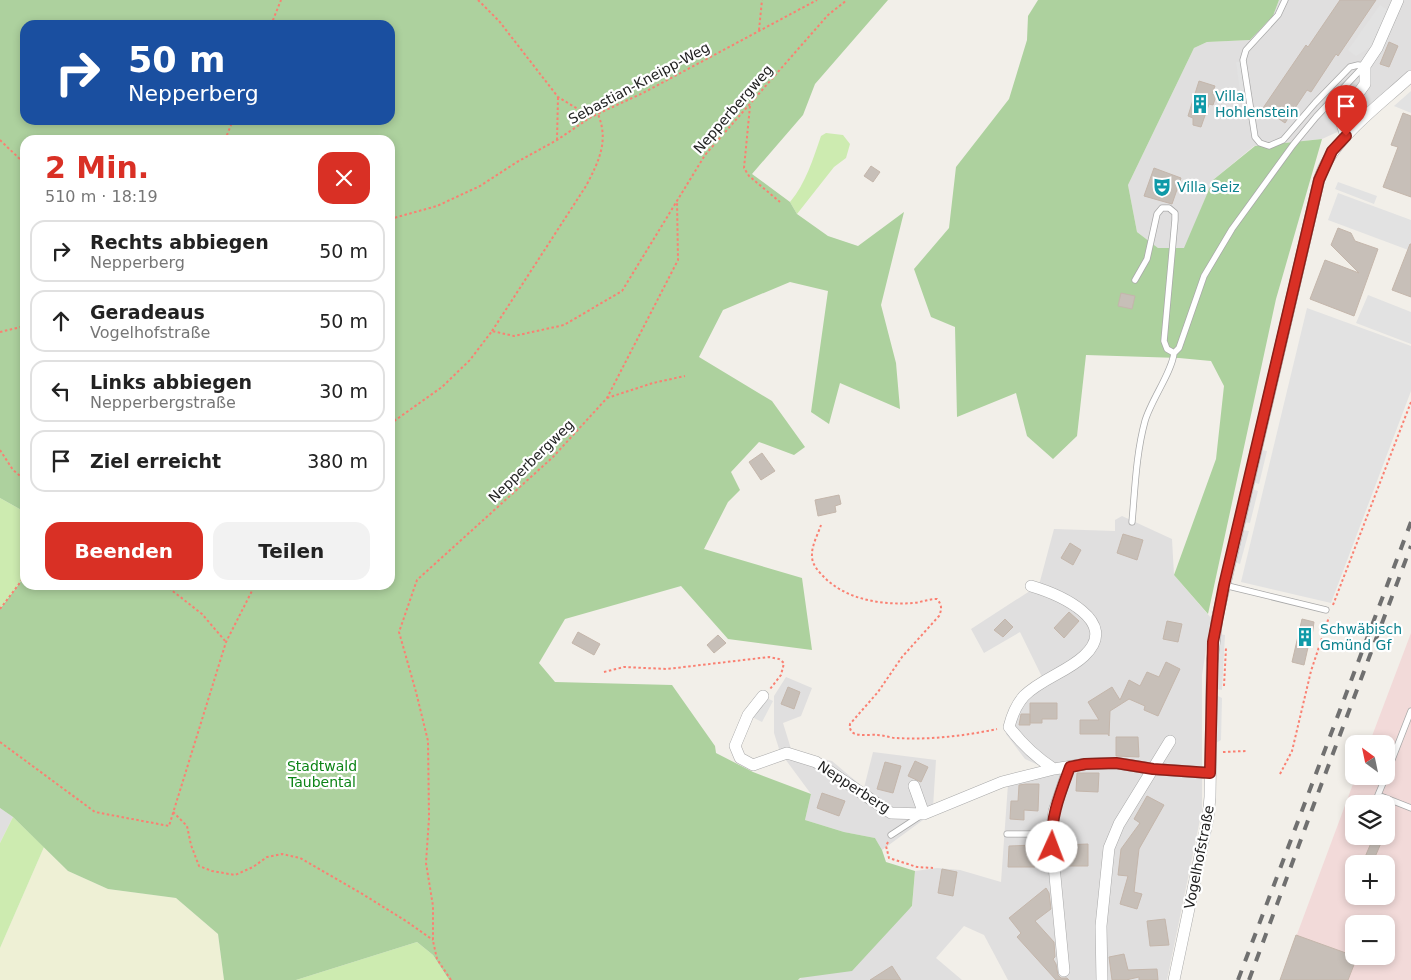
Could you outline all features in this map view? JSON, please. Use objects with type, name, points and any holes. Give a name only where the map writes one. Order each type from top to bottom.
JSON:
[{"type":"street","points":[[1346,136],[1342,121],[1344,114],[1365,84],[1365,66],[1377,48],[1398,0]]},
{"type":"street","name":"Vogelhofstraße","points":[[1174,980],[1208,818],[1213,642],[1224,585],[1319,180],[1329,157],[1346,136],[1411,76]]},
{"type":"street","points":[[1031,586],[1045,590],[1087,614],[1095,624],[1096,636],[1091,648],[1084,657],[1025,695],[1012,716],[1009,727],[1015,735],[1040,759],[1054,769]]},
{"type":"street","name":"Nepperberg","points":[[763,696],[748,715],[735,746],[740,758],[753,765],[787,753],[816,762],[890,812],[924,814],[1002,782],[1054,769],[1085,764],[1116,763],[1153,769]]},
{"type":"street","points":[[1102,980],[1101,926],[1109,848],[1119,824],[1170,741]]},
{"type":"street","points":[[1064,970],[1051,834],[1054,811],[1070,767]]},
{"type":"street","points":[[1153,769],[1210,773]]},
{"type":"street","points":[[914,786],[924,814]]},
{"type":"lane","points":[[1132,522],[1145,422],[1153,399],[1173,362],[1174,354],[1179,348],[1204,276],[1232,229],[1293,145],[1316,117],[1365,66],[1358,64],[1350,67],[1283,140],[1269,146],[1260,143],[1255,137],[1244,60],[1246,50],[1278,15],[1285,0]]},
{"type":"lane","points":[[1135,280],[1147,259],[1157,214],[1162,208],[1169,208],[1174,213],[1174,220],[1164,341],[1167,349],[1174,354]]},
{"type":"lane","points":[[1224,585],[1326,610]]},
{"type":"lane","points":[[1395,753],[1411,711]]},
{"type":"lane","points":[[1382,785],[1378,795],[1411,808]]},
{"type":"lane","points":[[891,835],[924,814]]},
{"type":"lane","points":[[1007,834],[1051,834]]},
{"type":"path","points":[[273,20],[281,0]]},
{"type":"path","points":[[478,0],[499,21],[558,97],[591,117]]},
{"type":"path","points":[[759,30],[762,0]]},
{"type":"path","name":"Sebastian-Kneipp-Weg","points":[[395,218],[436,206],[480,186],[517,162],[557,140],[591,117],[643,93],[817,0]]},
{"type":"path","name":"Nepperbergweg","points":[[451,980],[437,959],[433,941],[433,906],[426,863],[430,818],[428,741],[399,632],[417,580],[553,457],[607,398],[678,260],[677,200],[705,155],[828,15],[847,0]]},
{"type":"path","points":[[557,140],[558,97]]},
{"type":"path","points":[[750,104],[744,168],[749,176],[780,202]]},
{"type":"path","points":[[396,420],[442,387],[470,360],[492,331],[586,186],[598,164],[604,140],[603,126],[598,114]]},
{"type":"path","points":[[0,140],[20,159]]},
{"type":"path","points":[[492,331],[514,336],[564,325],[622,292],[677,200]]},
{"type":"path","points":[[0,332],[20,327]]},
{"type":"path","points":[[607,398],[653,383],[686,376]]},
{"type":"path","points":[[1280,774],[1292,752],[1311,671],[1331,610],[1411,402]]},
{"type":"path","points":[[0,450],[13,470],[20,476]]},
{"type":"path","points":[[821,525],[812,552],[812,562],[819,572],[834,586],[862,599],[880,603],[916,603],[937,599],[941,604],[942,610],[939,616],[902,657],[878,692],[850,724],[851,733],[895,738],[940,738],[1009,727]]},
{"type":"path","points":[[0,608],[20,582]]},
{"type":"path","points":[[171,590],[202,614],[226,642]]},
{"type":"path","points":[[0,742],[95,812],[169,826],[226,642],[252,590]]},
{"type":"path","points":[[1224,694],[1227,642]]},
{"type":"path","points":[[604,672],[624,667],[668,669],[769,657],[779,659],[784,663],[781,675],[763,696]]},
{"type":"path","points":[[1211,752],[1246,751]]},
{"type":"path","points":[[1223,752],[1223,760]]},
{"type":"path","points":[[174,812],[187,826],[191,845],[199,866],[212,871],[235,874],[253,867],[268,857],[282,854],[300,858],[406,921],[433,941]]},
{"type":"path","points":[[891,835],[886,846],[889,858],[898,862],[932,868]]},
{"type":"shaded area","points":[[1279,0],[1411,0],[1411,70],[1344,129],[1322,139],[1254,146],[1213,180],[1185,248],[1158,248],[1137,232],[1128,185],[1194,48],[1207,42],[1250,40],[1273,16]]},
{"type":"shaded area","points":[[1380,5],[1389,11],[1372,46],[1356,56],[1348,50]]},
{"type":"shaded area","points":[[1236,62],[1242,62],[1247,104],[1242,105]]},
{"type":"shaded area","points":[[1411,91],[1411,113],[1394,106]]},
{"type":"shaded area","points":[[1338,182],[1377,196],[1374,204],[1335,189]]},
{"type":"shaded area","points":[[1338,193],[1411,220],[1411,251],[1328,220]]},
{"type":"shaded area","points":[[1368,295],[1411,312],[1411,344],[1356,323]]},
{"type":"shaded area","points":[[1307,308],[1411,346],[1411,391],[1331,603],[1241,582]]},
{"type":"shaded area","points":[[1261,450],[1267,451],[1259,484],[1253,482]]},
{"type":"shaded area","points":[[1252,489],[1258,491],[1250,523],[1244,522]]},
{"type":"shaded area","points":[[1122,516],[1172,539],[1174,575],[1211,618],[1202,675],[1202,810],[1167,980],[1008,980],[984,935],[964,926],[936,958],[962,980],[798,980],[912,907],[915,871],[937,868],[960,870],[1001,882],[1008,784],[934,812],[882,850],[875,838],[844,832],[805,820],[811,794],[780,752],[774,733],[774,696],[786,677],[812,688],[801,716],[783,723],[792,752],[832,761],[864,788],[873,752],[936,760],[933,807],[1047,769],[1025,759],[1006,734],[1007,717],[1044,681],[1020,632],[984,653],[971,629],[1039,585],[1054,529],[1115,531],[1115,520]]},
{"type":"shaded area","points":[[1243,530],[1249,531],[1240,564],[1235,562]]},
{"type":"shaded area","points":[[1411,633],[1411,980],[1280,980],[1345,806],[1345,845],[1395,845],[1395,795],[1349,795],[1353,785],[1395,785],[1395,735],[1372,735]]},
{"type":"shaded area","points":[[1219,634],[1225,635],[1222,690],[1216,689]]},
{"type":"shaded area","points":[[1216,695],[1222,698],[1221,740],[1216,743]]},
{"type":"shaded area","points":[[763,696],[773,701],[762,722],[748,715]]},
{"type":"shaded area","points":[[0,808],[13,817],[0,843]]},
{"type":"green space","name":"Stadtwald Taubental","points":[[0,0],[888,0],[815,84],[803,115],[752,174],[790,202],[797,214],[828,236],[858,246],[904,212],[881,305],[896,363],[900,409],[840,383],[829,424],[811,412],[828,291],[790,282],[723,310],[699,357],[772,401],[805,447],[794,455],[759,442],[731,472],[740,490],[728,502],[704,549],[802,578],[812,650],[728,639],[681,586],[565,619],[539,663],[555,682],[672,685],[715,746],[716,753],[753,772],[811,794],[805,820],[844,832],[875,838],[886,862],[915,871],[912,906],[852,971],[800,978],[798,980],[449,980],[433,955],[417,942],[296,980],[224,980],[218,934],[176,898],[108,889],[68,871],[13,817],[0,808],[0,609],[20,583],[20,590],[395,590],[395,135],[20,135],[20,509],[0,498]]},
{"type":"green space","points":[[1038,0],[1279,0],[1273,16],[1250,40],[1207,42],[1194,48],[1128,185],[1137,232],[1158,248],[1184,248],[1213,180],[1255,146],[1322,139],[1276,299],[1208,614],[1174,575],[1216,459],[1224,386],[1211,361],[1086,355],[1077,436],[1053,459],[1027,436],[1016,393],[957,417],[955,327],[931,317],[914,269],[949,228],[956,167],[1009,99],[1027,40],[1028,16]]},
{"type":"green space","points":[[826,133],[843,135],[850,144],[846,158],[834,167],[797,214],[790,202],[805,179],[821,136]]},
{"type":"green space","points":[[0,498],[20,509],[20,583],[0,609]]},
{"type":"green space","points":[[13,817],[44,847],[0,948],[0,843]]},
{"type":"green space","points":[[44,847],[68,871],[108,889],[176,898],[218,934],[224,980],[0,980],[0,948]]},
{"type":"green space","points":[[417,942],[433,955],[449,980],[296,980]]},
{"type":"building","points":[[1340,0],[1376,0],[1338,56],[1336,54],[1311,92],[1307,90],[1285,123],[1263,108],[1306,45],[1308,47]]},
{"type":"building","points":[[1389,42],[1398,46],[1389,67],[1380,64]]},
{"type":"building","name":"Villa Hohlenstein","points":[[1199,81],[1215,86],[1212,94],[1216,96],[1213,105],[1209,104],[1201,127],[1193,125],[1193,118],[1188,116]]},
{"type":"building","points":[[1403,113],[1411,116],[1411,197],[1383,187],[1398,147],[1391,145]]},
{"type":"building","points":[[871,166],[880,172],[873,182],[864,176]]},
{"type":"building","name":"Villa Seiz","points":[[1154,168],[1181,178],[1172,204],[1144,196]]},
{"type":"building","points":[[1338,228],[1351,233],[1355,241],[1378,249],[1354,316],[1310,299],[1325,260],[1359,273],[1331,245]]},
{"type":"building","points":[[1411,244],[1411,297],[1392,290]]},
{"type":"building","points":[[1121,293],[1135,296],[1132,309],[1118,306]]},
{"type":"building","points":[[762,453],[775,471],[761,480],[749,462]]},
{"type":"building","points":[[839,495],[841,504],[835,506],[836,512],[818,516],[815,500]]},
{"type":"building","points":[[1123,534],[1143,540],[1137,560],[1117,553]]},
{"type":"building","points":[[1070,543],[1081,550],[1073,565],[1061,558]]},
{"type":"building","points":[[1069,612],[1079,621],[1064,638],[1054,628]]},
{"type":"building","points":[[1005,619],[1013,627],[1003,637],[994,630]]},
{"type":"building","name":"Schwäbisch Gmünd Gf","points":[[1302,619],[1314,622],[1311,643],[1309,643],[1304,665],[1292,662]]},
{"type":"building","points":[[1167,621],[1182,624],[1178,642],[1163,639]]},
{"type":"building","points":[[578,632],[600,644],[594,655],[572,643]]},
{"type":"building","points":[[718,635],[726,643],[714,653],[707,645]]},
{"type":"building","points":[[1166,662],[1180,669],[1158,716],[1144,710],[1145,706],[1129,699],[1110,711],[1109,736],[1108,734],[1080,734],[1080,720],[1099,720],[1088,702],[1112,687],[1120,700],[1129,680],[1140,686],[1147,672],[1159,677]]},
{"type":"building","points":[[788,687],[800,692],[794,709],[781,704]]},
{"type":"building","points":[[1030,703],[1057,703],[1057,719],[1042,719],[1042,723],[1030,723]]},
{"type":"building","points":[[1021,714],[1030,714],[1030,725],[1019,725]]},
{"type":"building","points":[[1116,737],[1138,737],[1139,757],[1116,756]]},
{"type":"building","points":[[915,761],[928,767],[921,782],[908,776]]},
{"type":"building","points":[[885,762],[901,766],[893,793],[877,789]]},
{"type":"building","points":[[1077,773],[1099,773],[1098,792],[1076,791]]},
{"type":"building","points":[[1039,784],[1038,811],[1024,810],[1024,820],[1010,819],[1011,801],[1018,801],[1019,785]]},
{"type":"building","points":[[822,793],[845,801],[839,816],[817,808]]},
{"type":"building","points":[[1147,796],[1164,805],[1139,849],[1134,892],[1142,894],[1137,909],[1120,904],[1128,876],[1118,875],[1121,849],[1140,823],[1134,819]]},
{"type":"building","points":[[1088,844],[1088,866],[1062,866],[1062,845]]},
{"type":"building","points":[[1035,845],[1035,867],[1008,867],[1009,846]]},
{"type":"building","points":[[1370,845],[1380,845],[1376,855],[1366,855]]},
{"type":"building","points":[[942,869],[957,872],[953,896],[938,893]]},
{"type":"building","points":[[1046,888],[1049,893],[1051,909],[1035,921],[1054,942],[1055,957],[1053,959],[1058,975],[1069,980],[1056,980],[1017,937],[1021,933],[1009,918]]},
{"type":"building","points":[[1165,919],[1169,945],[1150,946],[1147,921]]},
{"type":"building","points":[[1296,935],[1345,953],[1345,965],[1354,965],[1348,980],[1280,980]]},
{"type":"building","points":[[1124,954],[1128,970],[1157,969],[1158,980],[1139,980],[1139,977],[1126,980],[1112,980],[1109,957]]},
{"type":"building","points":[[892,966],[901,980],[870,980]]},
{"type":"railway","points":[[1238,980],[1411,522]]},
{"type":"railway","points":[[1249,980],[1411,546]]},
{"type":"place","name":"Villa Hohlenstein","points":[[1200,104]]},
{"type":"place","name":"Villa Seiz","points":[[1162,187]]},
{"type":"place","name":"Schwäbisch Gmünd Gf","points":[[1305,637]]},
{"type":"route","points":[[1052,847],[1051,834],[1054,811],[1070,767],[1085,764],[1116,763],[1153,769],[1210,773],[1213,642],[1224,585],[1319,180],[1332,151],[1346,136]]}]
